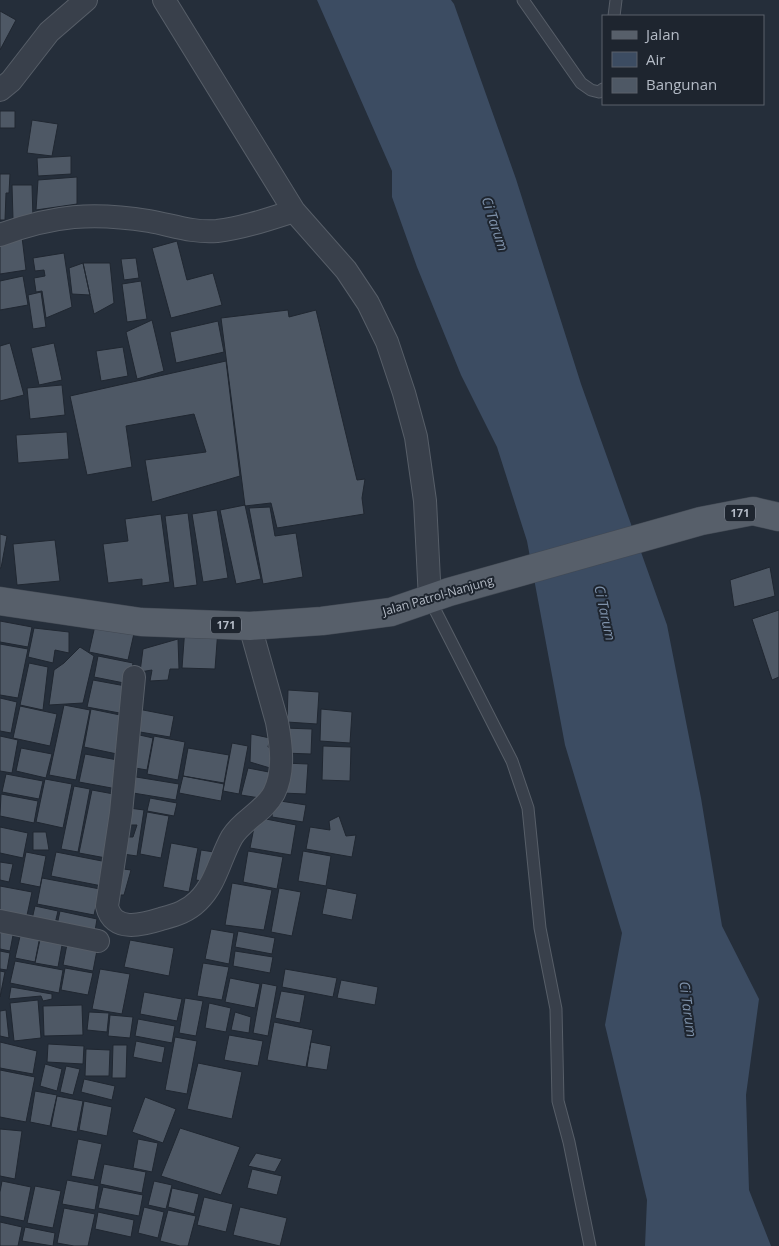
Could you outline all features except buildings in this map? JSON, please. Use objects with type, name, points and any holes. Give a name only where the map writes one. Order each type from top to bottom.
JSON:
[{"type":"main road","name":"Jalan Patrol-Nanjung","points":[[0,601],[141,622],[250,626],[322,621],[391,612],[440,596],[701,521],[753,511],[779,517]]},
{"type":"street","points":[[0,90],[11,81],[49,32],[86,0]]},
{"type":"street","points":[[164,0],[294,211],[346,270],[368,303],[387,342],[416,437],[440,596]]},
{"type":"street","points":[[0,235],[54,218],[99,215],[150,221],[186,230],[216,231],[251,224],[294,211]]},
{"type":"street","points":[[134,676],[121,813],[107,906],[108,914],[116,920],[124,925],[138,926],[187,911],[200,900],[210,886],[232,837],[244,822],[266,805],[274,792],[280,768],[279,737],[250,626]]},
{"type":"street","points":[[0,921],[98,941]]},
{"type":"lane","points":[[523,0],[581,83],[591,90],[599,92],[602,90]]},
{"type":"lane","points":[[614,15],[616,0]]},
{"type":"lane","points":[[440,596],[512,761],[528,808],[540,928],[556,1009],[558,1101],[569,1142],[590,1246]]},
{"type":"water","name":"Ci Tarum","points":[[317,0],[451,0],[454,4],[516,179],[581,384],[667,625],[701,798],[722,926],[759,999],[746,1095],[749,1190],[771,1246],[645,1246],[647,1200],[605,1025],[622,933],[565,745],[527,541],[497,447],[461,375],[417,267],[392,197],[392,171]]}]
